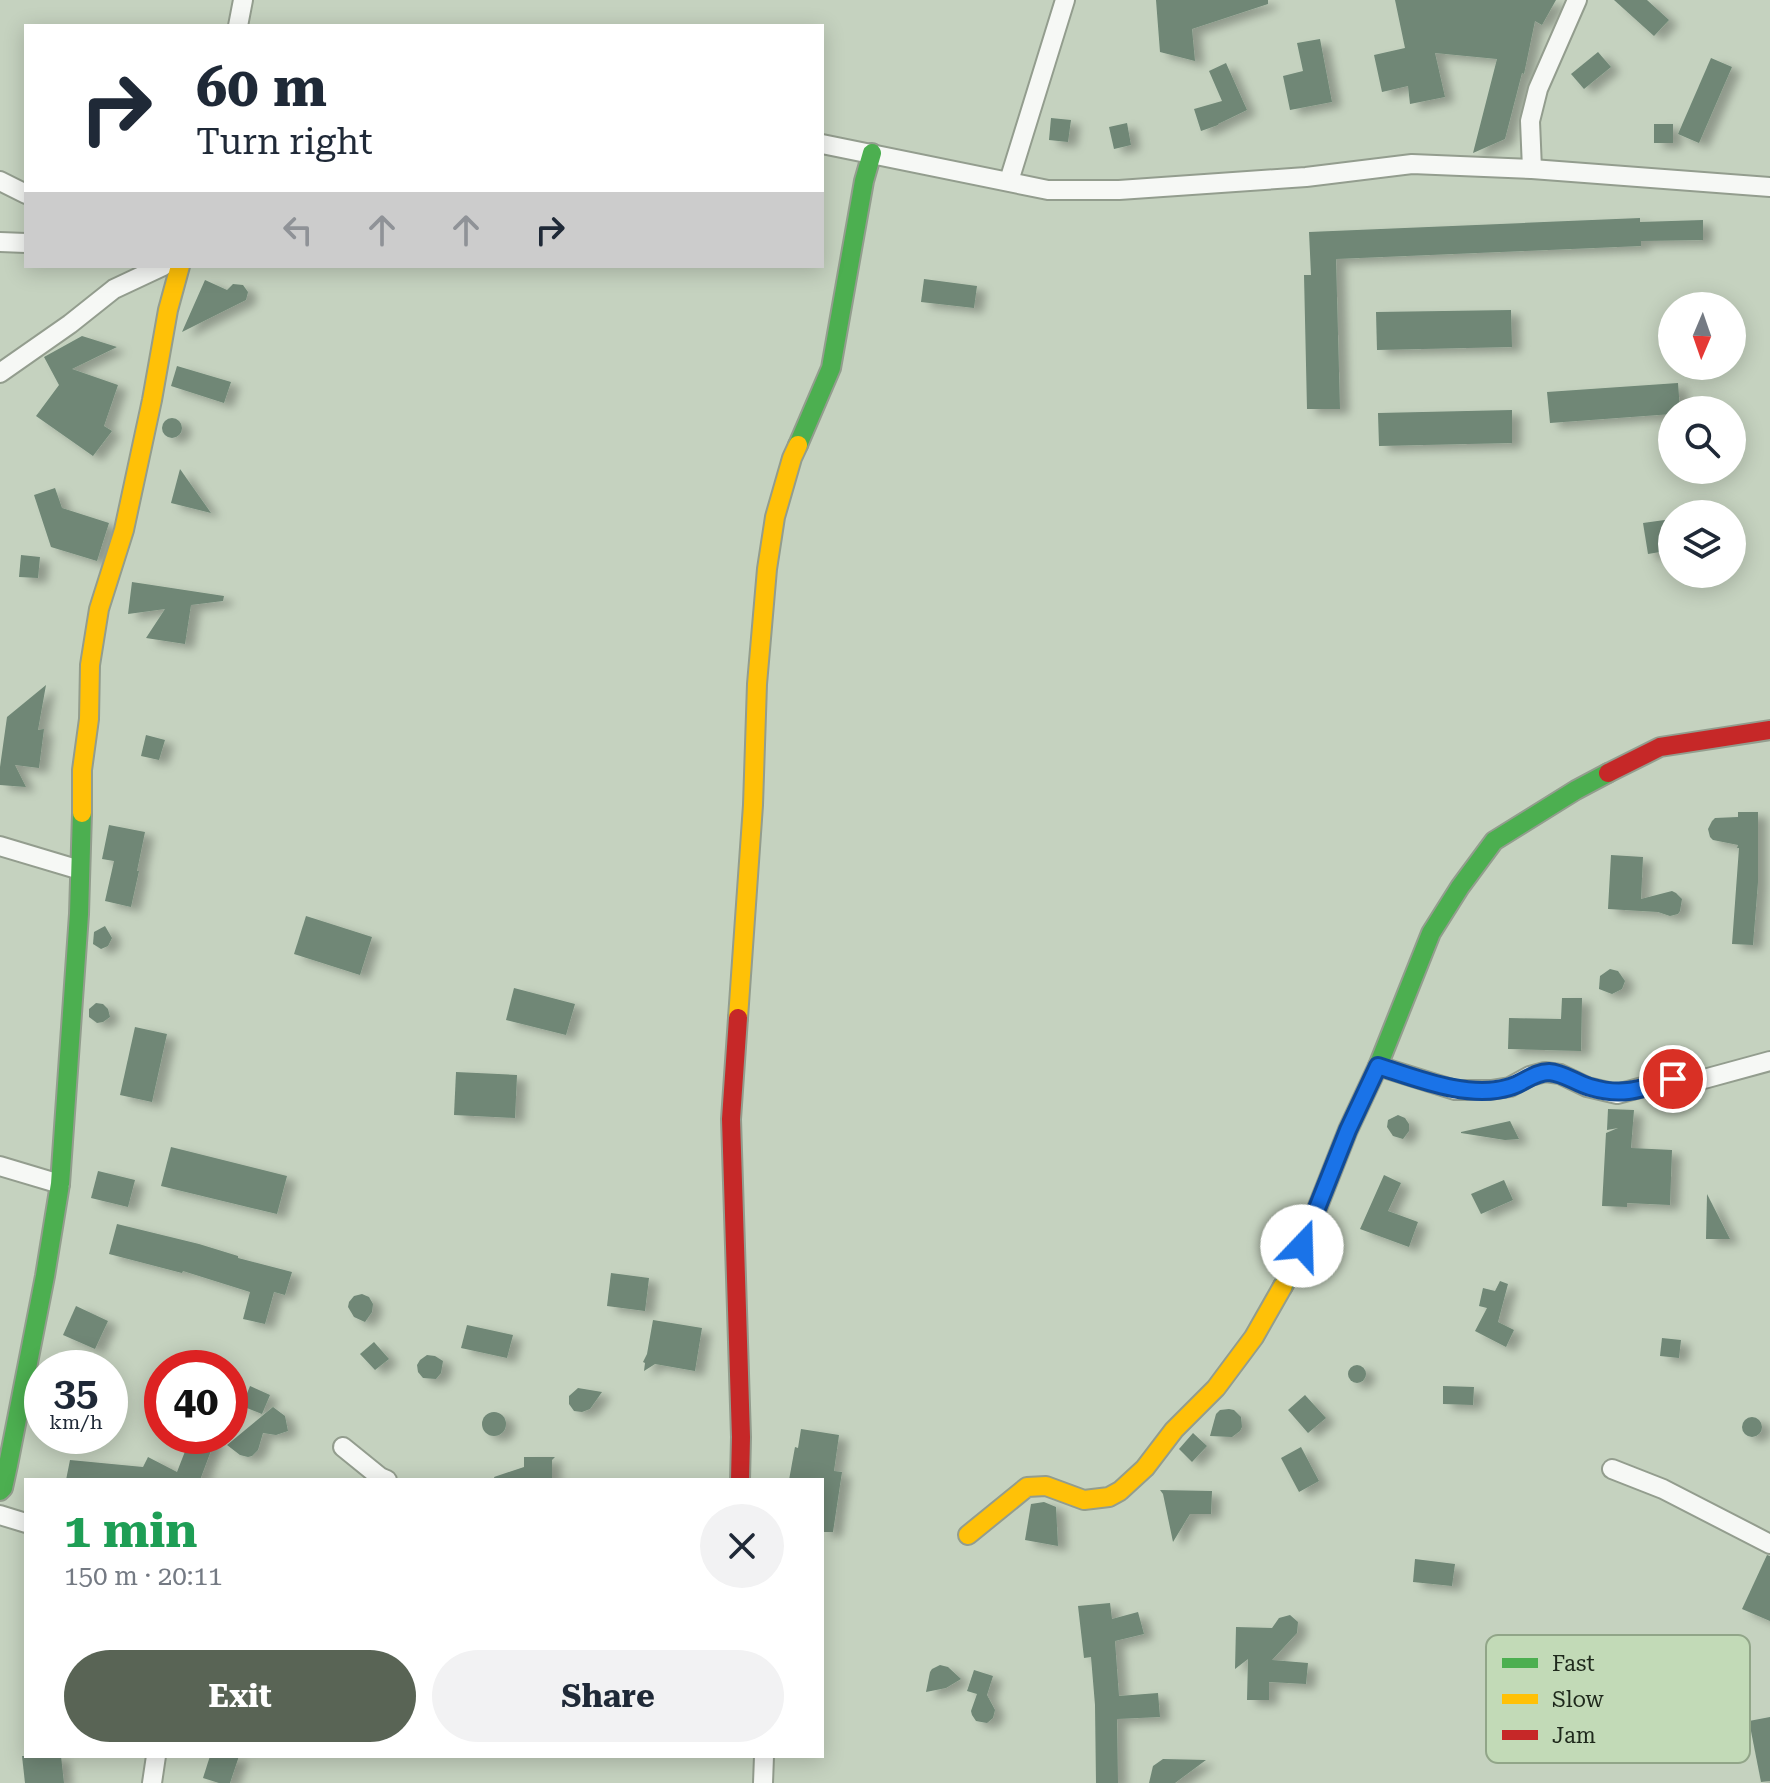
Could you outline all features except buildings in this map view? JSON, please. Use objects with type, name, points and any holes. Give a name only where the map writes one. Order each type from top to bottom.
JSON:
[{"type":"street","points":[[238,24],[243,0]]},
{"type":"street","points":[[1009,181],[1065,0]]},
{"type":"street","points":[[1532,169],[1530,121],[1538,89],[1577,0]]},
{"type":"street","points":[[824,144],[1048,190],[1119,190],[1306,177],[1412,164],[1532,169],[1770,187]]},
{"type":"street","points":[[740,1478],[731,1119],[753,805],[757,684],[767,569],[775,517],[792,458],[831,368],[864,181],[872,153]]},
{"type":"street","points":[[0,181],[24,193]]},
{"type":"street","points":[[0,242],[24,243]]},
{"type":"street","points":[[0,373],[114,289],[148,268]]},
{"type":"street","points":[[0,1491],[8,1465],[45,1276],[60,1184],[79,914],[82,770],[89,719],[90,665],[99,609],[124,530],[168,310],[179,268]]},
{"type":"street","points":[[968,1535],[1027,1487],[1046,1486],[1084,1500],[1109,1497],[1120,1491],[1145,1468],[1174,1430],[1216,1388],[1254,1337],[1294,1267],[1431,933],[1494,841],[1576,790],[1660,747],[1770,730]]},
{"type":"street","points":[[0,846],[80,870]]},
{"type":"street","points":[[1378,1066],[1455,1090],[1510,1087],[1545,1072],[1560,1074],[1587,1087],[1617,1094],[1673,1079],[1704,1079],[1770,1061]]},
{"type":"street","points":[[0,1166],[60,1184]]},
{"type":"street","points":[[343,1447],[382,1478]]},
{"type":"street","points":[[1612,1469],[1663,1489],[1770,1544]]},
{"type":"street","points":[[0,1515],[24,1522]]},
{"type":"street","points":[[152,1783],[156,1758]]},
{"type":"street","points":[[763,1783],[764,1758]]},
{"type":"traffic: fast","points":[[798,445],[831,368],[864,181],[872,153]]},
{"type":"traffic: fast","points":[[1283,1286],[1294,1267],[1431,933],[1460,887],[1494,841],[1608,773]]},
{"type":"traffic: fast","points":[[0,1491],[8,1465],[45,1276],[60,1184],[79,914],[82,813]]},
{"type":"traffic: slow","points":[[82,813],[90,665],[99,609],[124,530],[168,310],[179,268]]},
{"type":"traffic: slow","points":[[738,1018],[753,805],[757,684],[767,569],[775,517],[798,445]]},
{"type":"traffic: slow","points":[[968,1535],[1027,1487],[1046,1486],[1084,1500],[1109,1497],[1120,1491],[1145,1468],[1174,1430],[1216,1388],[1254,1337],[1283,1286]]},
{"type":"traffic: jam","points":[[1608,773],[1660,747],[1770,730]]},
{"type":"traffic: jam","points":[[738,1018],[731,1119],[740,1478]]},
{"type":"route","points":[[1302,1246],[1348,1130],[1378,1066],[1455,1090],[1510,1087],[1545,1072],[1560,1074],[1587,1087],[1617,1094],[1673,1079]]}]
